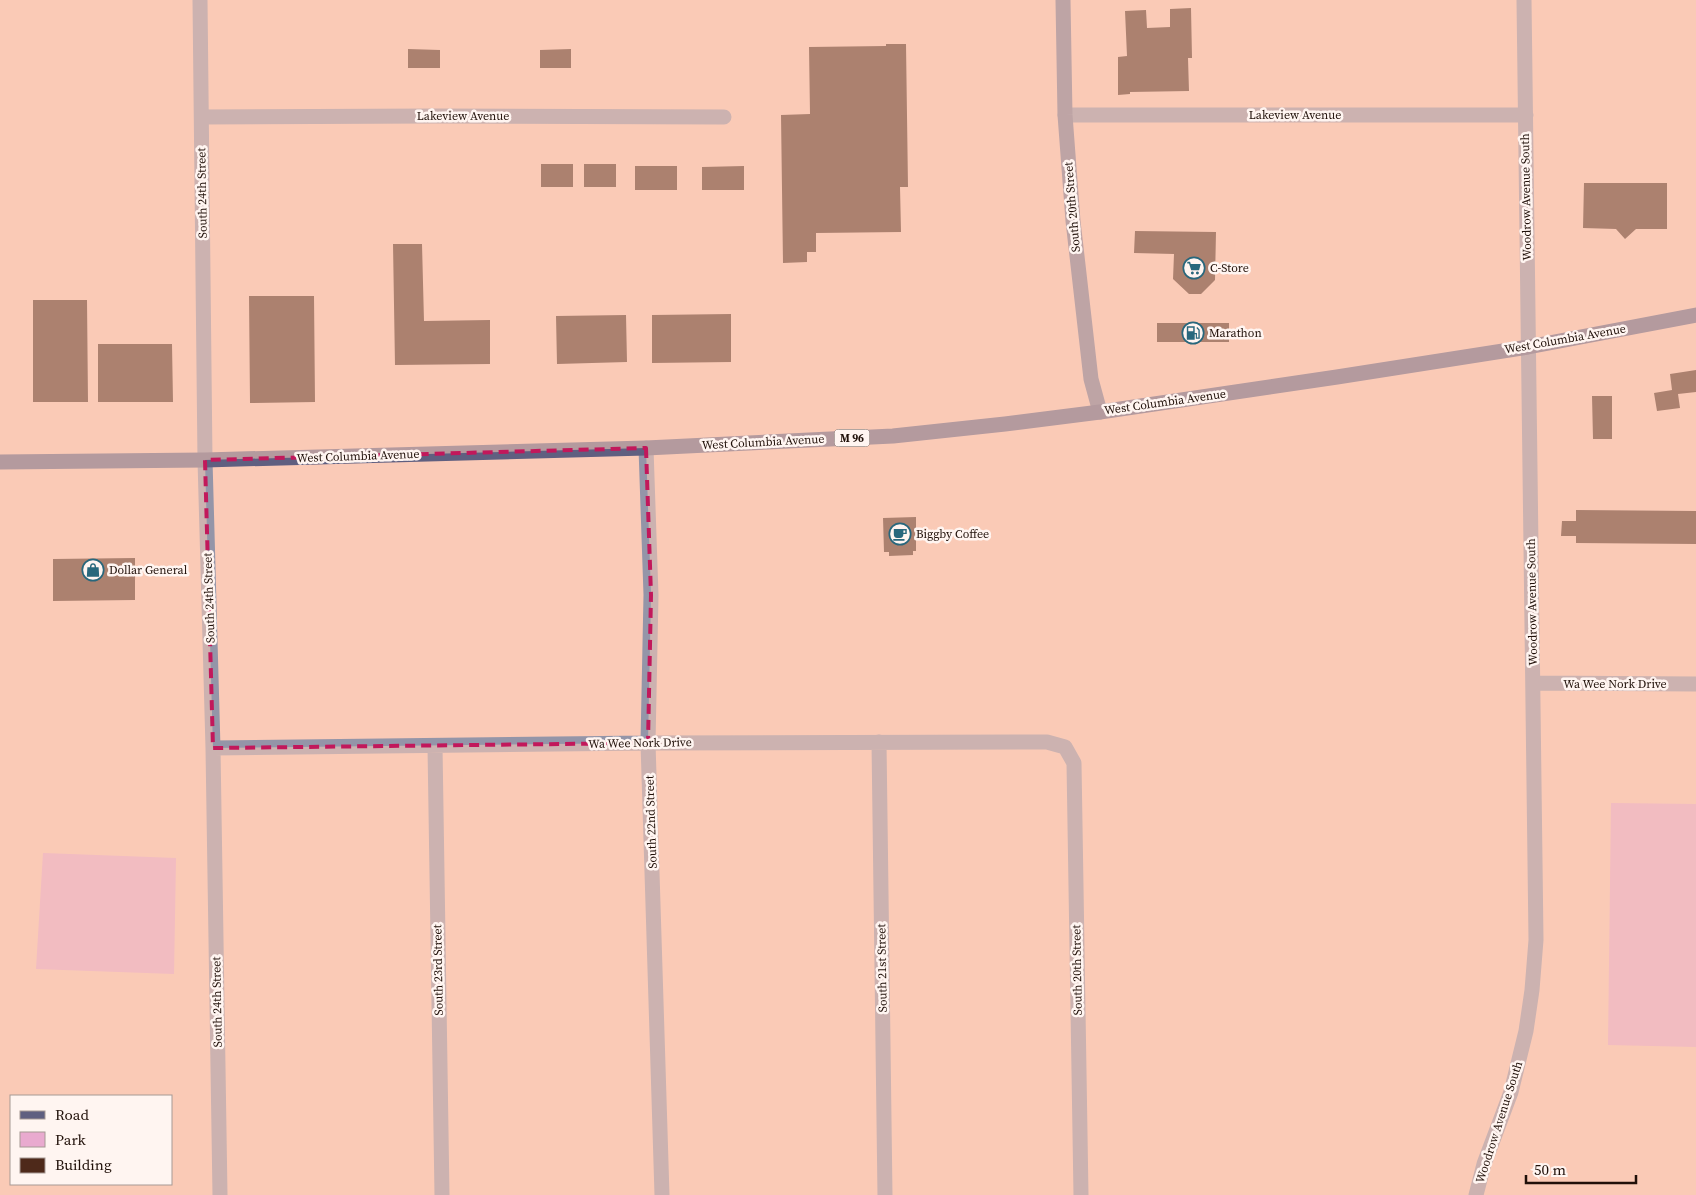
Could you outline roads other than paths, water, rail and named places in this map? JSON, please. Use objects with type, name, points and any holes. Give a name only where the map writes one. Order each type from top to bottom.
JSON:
[{"type":"main road","name":"South 20th Street","points":[[1063,0],[1065,115],[1073,221],[1091,379],[1100,412]]},
{"type":"main road","name":"West Columbia Avenue","points":[[0,462],[205,460],[646,448],[893,436],[1100,412],[1344,376],[1528,346],[1696,315]]},
{"type":"street","name":"South 24th Street","points":[[200,0],[205,460],[214,748],[220,1195]]},
{"type":"street","name":"Woodrow Avenue South","points":[[1476,1195],[1484,1164],[1511,1092],[1526,1031],[1536,940],[1524,0]]},
{"type":"street","name":"Lakeview Avenue","points":[[1065,115],[1526,115]]},
{"type":"street","name":"Lakeview Avenue","points":[[202,116],[724,117]]},
{"type":"street","name":"South 22nd Street","points":[[646,448],[650,596],[648,743],[662,1195]]},
{"type":"street","name":"Wa Wee Nork Drive","points":[[1533,683],[1696,684]]},
{"type":"street","name":"Wa Wee Nork Drive","points":[[214,748],[879,742],[1047,742],[1066,747]]},
{"type":"street","name":"South 21st Street","points":[[879,742],[885,1195]]},
{"type":"street","name":"South 23rd Street","points":[[435,746],[442,1195]]},
{"type":"street","name":"South 20th Street","points":[[1066,747],[1074,763],[1081,1195]]},
{"type":"place","name":"C-Store","points":[[1194,268]]},
{"type":"place","name":"Marathon","points":[[1193,333]]},
{"type":"place","name":"Biggby Coffee","points":[[900,534]]},
{"type":"place","name":"Dollar General","points":[[93,570]]}]
